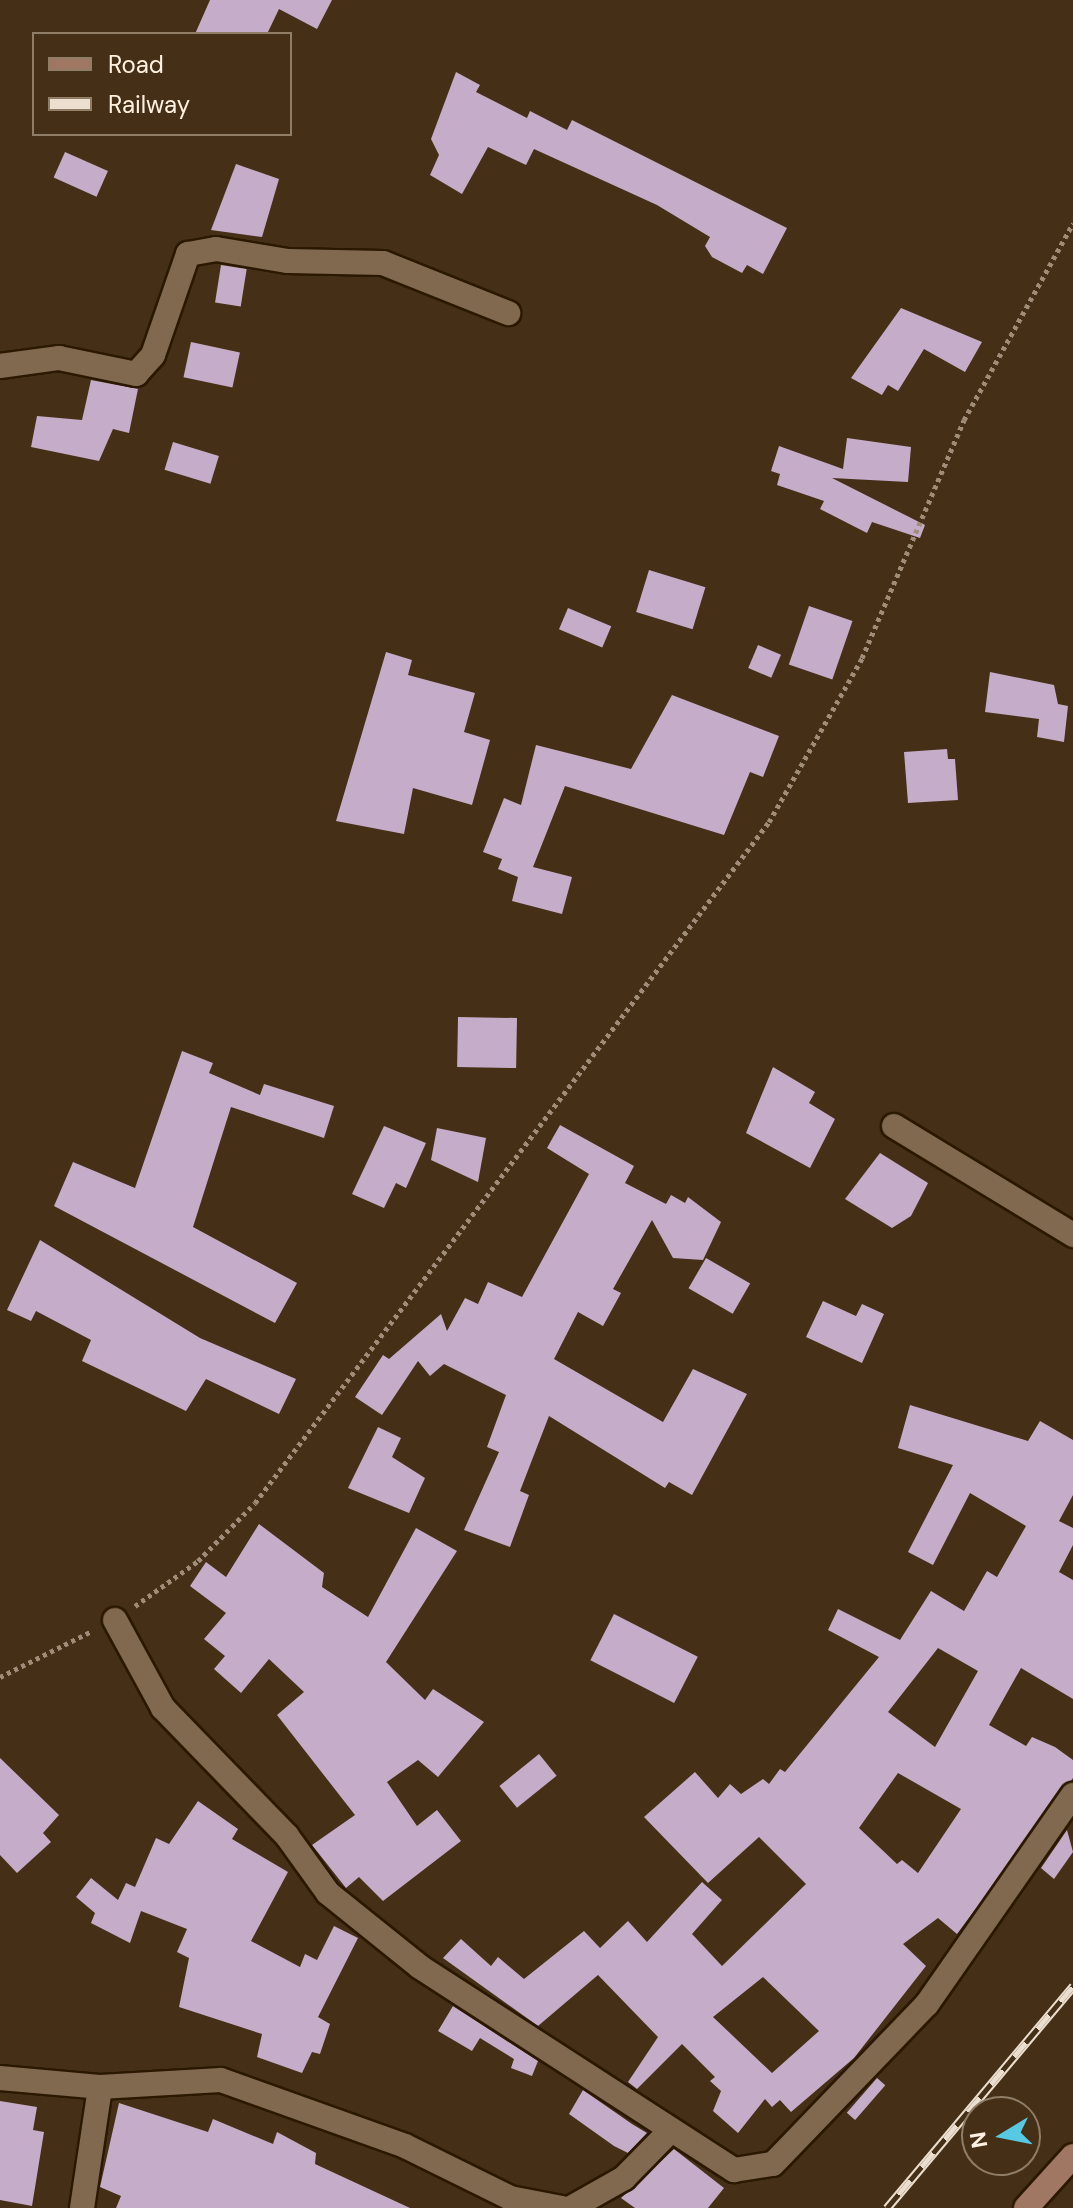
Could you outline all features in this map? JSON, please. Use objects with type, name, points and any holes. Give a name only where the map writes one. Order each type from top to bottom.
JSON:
[{"type":"main road","points":[[1026,2208],[1073,2156]]},
{"type":"street","points":[[0,366],[59,358],[136,374],[153,355],[188,254],[216,249],[288,261],[383,263],[508,313]]},
{"type":"street","points":[[894,1126],[1073,1235]]},
{"type":"street","points":[[115,1620],[163,1708],[287,1836],[328,1893],[420,1967],[734,2170],[773,2164],[927,2004],[1073,1795]]},
{"type":"street","points":[[0,2078],[100,2087],[184,2078],[255,2089],[405,2146],[510,2198],[562,2208]]},
{"type":"street","points":[[82,2208],[100,2087]]},
{"type":"street","points":[[571,2208],[624,2178],[670,2131]]},
{"type":"path","points":[[0,1677],[115,1620],[198,1561],[255,1503],[716,901],[862,658],[964,420],[1073,223]]},
{"type":"building","points":[[210,0],[332,0],[317,29],[279,9],[268,32],[196,32]]},
{"type":"building","points":[[456,72],[480,85],[476,92],[527,118],[530,111],[567,130],[572,120],[787,228],[763,274],[747,265],[742,273],[712,257],[705,246],[710,237],[657,205],[534,149],[526,165],[488,147],[462,194],[430,175],[439,155],[431,139]]},
{"type":"building","points":[[65,152],[108,171],[97,197],[54,178]]},
{"type":"building","points":[[236,164],[279,179],[262,237],[211,230]]},
{"type":"building","points":[[221,265],[247,269],[241,307],[215,303]]},
{"type":"building","points":[[901,308],[982,342],[965,372],[924,349],[898,391],[888,385],[882,395],[851,378]]},
{"type":"building","points":[[191,342],[240,352],[232,388],[184,377]]},
{"type":"building","points":[[91,380],[138,389],[129,433],[113,429],[99,461],[31,447],[37,416],[82,420]]},
{"type":"building","points":[[847,438],[911,447],[908,482],[832,478],[925,525],[920,538],[872,522],[867,533],[820,509],[824,501],[777,485],[780,474],[771,471],[779,446],[843,469]]},
{"type":"building","points":[[173,442],[219,456],[210,484],[165,470]]},
{"type":"building","points":[[649,570],[705,587],[693,629],[636,612]]},
{"type":"building","points":[[809,606],[852,621],[832,680],[789,665]]},
{"type":"building","points":[[568,608],[611,626],[602,648],[559,629]]},
{"type":"building","points":[[758,645],[781,655],[771,678],[748,668]]},
{"type":"building","points":[[386,652],[412,660],[408,675],[475,693],[464,732],[490,740],[472,805],[413,788],[404,834],[336,821]]},
{"type":"building","points":[[990,672],[1054,685],[1058,704],[1068,706],[1064,742],[1037,737],[1039,719],[985,712]]},
{"type":"building","points":[[672,695],[779,736],[763,777],[750,772],[724,835],[565,786],[533,867],[572,877],[562,914],[512,901],[518,877],[498,869],[502,859],[483,852],[504,798],[521,805],[536,745],[631,769]]},
{"type":"building","points":[[947,749],[948,759],[955,759],[958,800],[908,803],[904,752]]},
{"type":"building","points":[[458,1017],[517,1018],[516,1068],[457,1067]]},
{"type":"building","points":[[182,1051],[213,1063],[209,1073],[260,1095],[264,1084],[334,1106],[324,1138],[231,1107],[193,1227],[297,1283],[275,1323],[54,1206],[73,1162],[135,1188]]},
{"type":"building","points":[[773,1067],[815,1092],[809,1103],[835,1119],[810,1168],[746,1133]]},
{"type":"building","points":[[560,1125],[634,1166],[625,1183],[666,1204],[671,1195],[685,1203],[688,1197],[721,1222],[703,1260],[673,1258],[652,1220],[613,1289],[621,1293],[603,1326],[578,1312],[554,1359],[663,1422],[693,1369],[747,1394],[692,1495],[669,1482],[665,1488],[549,1416],[520,1491],[529,1495],[510,1547],[464,1530],[499,1452],[487,1447],[506,1395],[444,1364],[430,1376],[418,1361],[382,1415],[355,1397],[383,1355],[389,1359],[441,1314],[447,1331],[465,1298],[478,1304],[488,1282],[522,1297],[589,1174],[547,1148]]},
{"type":"building","points":[[384,1126],[426,1143],[406,1188],[396,1183],[384,1208],[352,1194]]},
{"type":"building","points":[[437,1128],[486,1138],[478,1182],[431,1160]]},
{"type":"building","points":[[880,1153],[928,1183],[911,1216],[892,1228],[845,1199]]},
{"type":"building","points":[[40,1240],[200,1338],[296,1379],[279,1414],[206,1379],[186,1411],[82,1361],[91,1340],[36,1311],[31,1321],[7,1310]]},
{"type":"building","points":[[706,1258],[750,1284],[733,1314],[688,1288]]},
{"type":"building","points":[[823,1301],[856,1316],[862,1304],[884,1314],[862,1363],[806,1337]]},
{"type":"building","points":[[910,1405],[1028,1441],[1040,1421],[1073,1440],[1073,1495],[1059,1521],[1073,1528],[1073,1545],[1059,1572],[1073,1580],[1073,1699],[1021,1668],[989,1725],[1026,1746],[1032,1737],[1055,1747],[1073,1760],[1073,1778],[957,1934],[938,1918],[903,1944],[926,1966],[854,2058],[791,2112],[780,2100],[772,2107],[765,2099],[738,2133],[713,2111],[721,2091],[710,2081],[715,2077],[682,2044],[637,2089],[628,2082],[658,2037],[598,1975],[538,2026],[443,1958],[461,1939],[491,1966],[498,1957],[524,1979],[584,1931],[600,1948],[628,1921],[647,1942],[702,1882],[722,1900],[692,1934],[722,1966],[806,1884],[759,1837],[708,1883],[644,1817],[695,1772],[718,1798],[730,1784],[741,1794],[763,1779],[769,1784],[780,1769],[785,1772],[879,1657],[828,1630],[838,1609],[900,1640],[931,1591],[964,1611],[987,1571],[997,1577],[1026,1526],[970,1493],[933,1565],[908,1552],[953,1465],[898,1448]],"holes":[[[938,1648],[978,1671],[935,1747],[888,1712]],[[898,1773],[961,1809],[918,1873],[902,1860],[897,1864],[859,1828]],[[763,1977],[819,2031],[772,2073],[713,2017]]]},
{"type":"building","points":[[378,1427],[401,1438],[392,1457],[425,1478],[409,1513],[348,1488]]},
{"type":"building","points":[[259,1524],[324,1573],[322,1587],[368,1617],[416,1528],[457,1551],[386,1662],[425,1700],[433,1689],[484,1722],[438,1777],[418,1760],[387,1782],[417,1826],[437,1810],[461,1841],[383,1901],[359,1877],[346,1888],[312,1845],[355,1815],[277,1715],[304,1692],[269,1659],[241,1693],[214,1669],[225,1656],[204,1639],[226,1613],[190,1586],[206,1562],[226,1577]]},
{"type":"building","points":[[614,1614],[698,1657],[674,1703],[590,1660]]},
{"type":"building","points":[[539,1754],[557,1776],[517,1808],[499,1786]]},
{"type":"building","points":[[0,1758],[59,1815],[43,1833],[51,1842],[17,1873],[0,1855]]},
{"type":"building","points":[[198,1801],[238,1829],[232,1839],[288,1872],[251,1941],[300,1967],[305,1954],[317,1960],[334,1926],[358,1938],[318,2017],[330,2024],[320,2054],[312,2052],[302,2073],[257,2057],[262,2034],[179,2007],[189,1958],[177,1952],[187,1929],[141,1911],[130,1943],[91,1923],[95,1913],[76,1897],[91,1878],[118,1900],[126,1883],[135,1887],[156,1838],[169,1844]]},
{"type":"building","points":[[1067,1830],[1073,1852],[1054,1879],[1041,1868]]},
{"type":"building","points":[[453,2006],[538,2061],[532,2076],[511,2068],[514,2059],[480,2038],[472,2051],[438,2031]]},
{"type":"building","points":[[877,2078],[885,2085],[855,2120],[847,2113]]},
{"type":"building","points":[[583,2090],[647,2133],[628,2153],[569,2114]]},
{"type":"building","points":[[0,2101],[37,2107],[33,2130],[44,2132],[32,2206],[0,2200]]},
{"type":"building","points":[[119,2103],[208,2132],[213,2119],[273,2144],[277,2132],[316,2153],[315,2164],[410,2208],[116,2208],[121,2196],[100,2187]]},
{"type":"building","points":[[674,2149],[724,2188],[708,2208],[635,2208],[621,2198]]},
{"type":"railway","points":[[887,2208],[1073,1986]]}]
